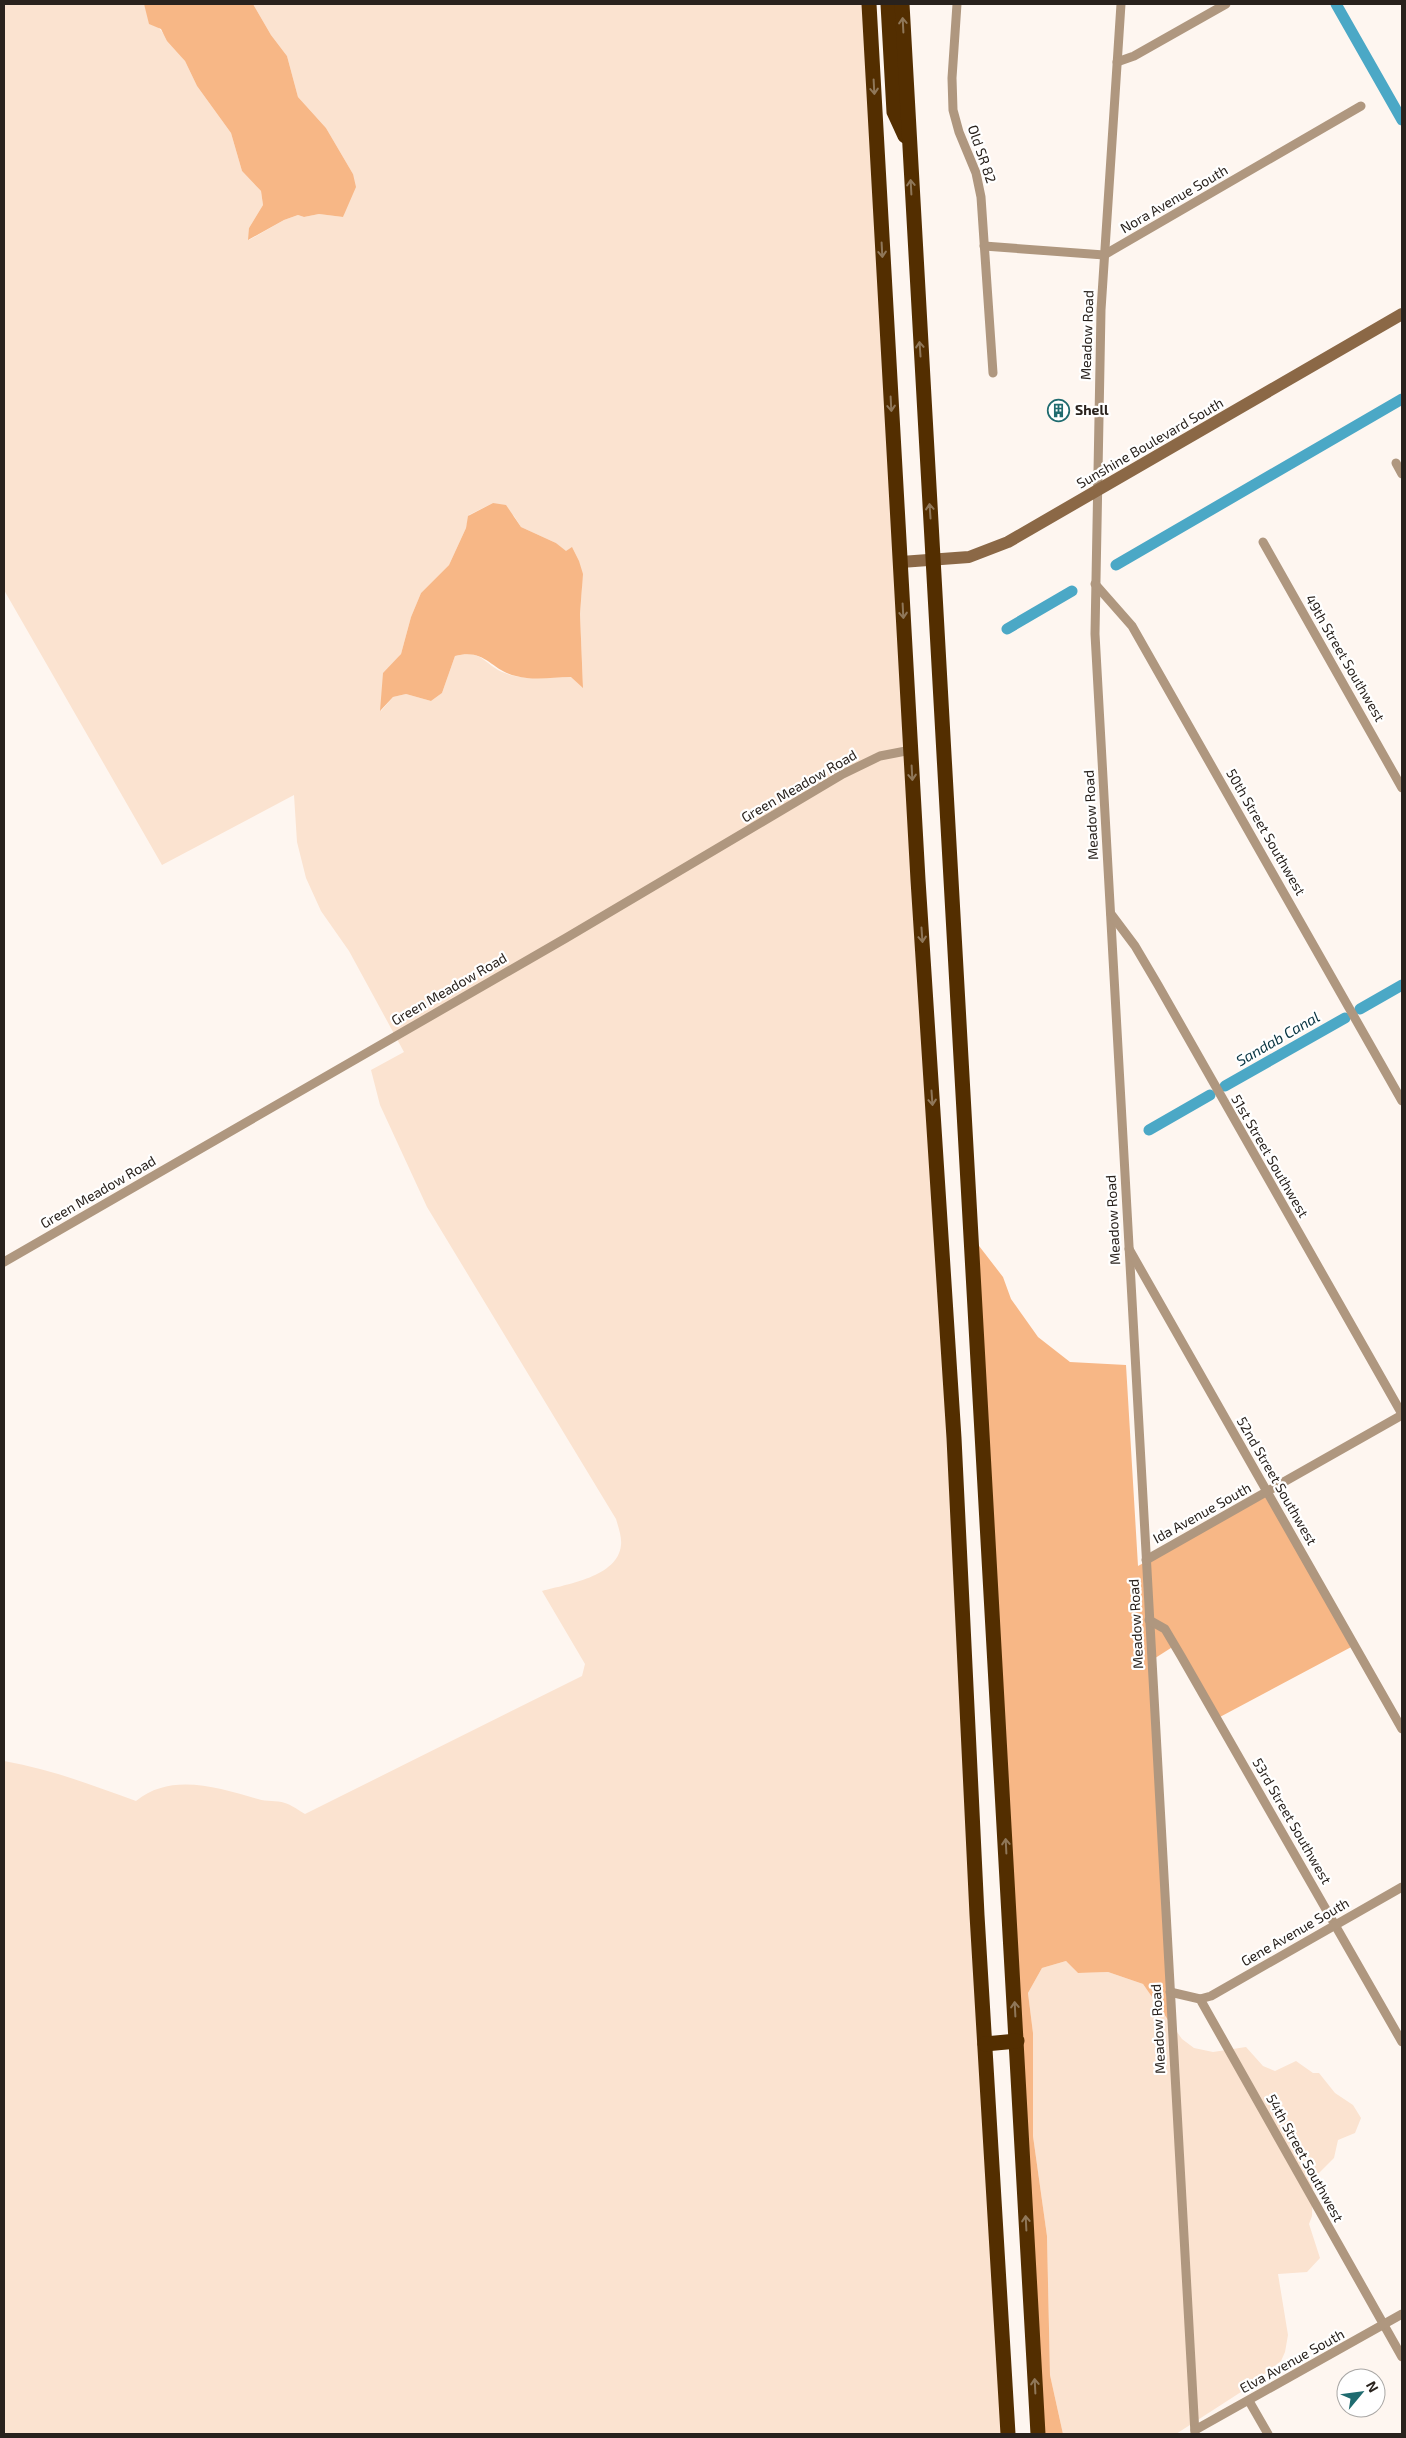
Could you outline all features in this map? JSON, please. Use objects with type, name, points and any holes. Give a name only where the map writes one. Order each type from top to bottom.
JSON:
[{"type":"highway","points":[[869,4],[911,750],[954,1438],[985,2044],[1008,2434]]},
{"type":"highway","points":[[888,4],[894,112],[908,144]]},
{"type":"highway","points":[[902,4],[908,144],[1038,2434]]},
{"type":"highway","points":[[985,2044],[1017,2041]]},
{"type":"street","name":"Old SR 82","points":[[957,4],[952,78],[953,110],[979,189],[993,374]]},
{"type":"street","name":"Meadow Road","points":[[1121,4],[1104,255],[1095,634],[1195,2432]]},
{"type":"street","points":[[1117,62],[1134,56],[1226,4]]},
{"type":"street","name":"Nora Avenue South","points":[[1104,255],[1361,106]]},
{"type":"street","points":[[984,246],[1104,255]]},
{"type":"street","name":"Sunshine Boulevard South","points":[[900,562],[969,557],[995,548],[1402,314]]},
{"type":"street","points":[[1396,463],[1402,474]]},
{"type":"street","name":"49th Street Southwest","points":[[1263,542],[1402,788]]},
{"type":"street","name":"50th Street Southwest","points":[[1095,584],[1132,626],[1402,1101]]},
{"type":"street","name":"Green Meadow Road","points":[[4,1262],[558,943],[843,774],[880,756],[911,750]]},
{"type":"street","name":"51st Street Southwest","points":[[1110,914],[1135,946],[1158,985],[1402,1415]]},
{"type":"street","name":"52nd Street Southwest","points":[[1128,1248],[1402,1729]]},
{"type":"street","name":"Ida Avenue South","points":[[1146,1560],[1402,1415]]},
{"type":"street","name":"53rd Street Southwest","points":[[1149,1620],[1165,1629],[1402,2042]]},
{"type":"street","name":"Gene Avenue South","points":[[1200,1999],[1211,1996],[1402,1887]]},
{"type":"street","points":[[1170,1992],[1200,1999]]},
{"type":"street","name":"54th Street Southwest","points":[[1200,1999],[1402,2357]]},
{"type":"street","name":"Elva Avenue South","points":[[1195,2432],[1402,2314]]},
{"type":"street","points":[[1249,2401],[1268,2434]]},
{"type":"shaded area","points":[[4,4],[144,4],[147,13],[185,61],[197,86],[231,133],[242,171],[261,191],[263,205],[249,228],[249,240],[284,220],[298,215],[304,217],[319,214],[343,217],[353,174],[326,128],[298,97],[287,56],[271,35],[253,4],[863,4],[947,1439],[1002,2434],[4,2434],[4,1761],[87,1783],[136,1801],[150,1792],[165,1787],[196,1785],[261,1800],[282,1802],[305,1814],[582,1676],[585,1664],[542,1591],[577,1582],[601,1572],[611,1565],[618,1556],[621,1542],[616,1519],[427,1207],[380,1105],[371,1070],[404,1052],[349,951],[321,911],[306,878],[297,842],[294,795],[162,865],[4,590]],"holes":[[[493,503],[514,516],[521,527],[556,543],[566,552],[572,548],[582,588],[580,614],[583,687],[572,677],[529,678],[512,675],[497,669],[478,656],[465,654],[455,656],[442,693],[431,701],[406,694],[393,697],[381,711],[382,699],[393,664],[401,654],[411,617],[421,593],[449,565],[466,528],[469,515]]]},
{"type":"shaded area","points":[[144,4],[253,4],[271,35],[287,56],[298,97],[326,128],[353,174],[356,187],[343,217],[319,214],[304,217],[298,215],[284,220],[248,240],[249,228],[263,205],[261,191],[242,171],[231,133],[197,86],[185,61],[167,41],[161,29],[149,24]]},
{"type":"shaded area","points":[[493,503],[506,505],[521,527],[556,543],[566,551],[572,547],[579,561],[583,574],[580,614],[583,688],[571,677],[537,679],[516,676],[507,673],[481,657],[465,654],[455,656],[442,693],[431,701],[406,694],[393,697],[380,711],[383,673],[401,654],[411,617],[421,593],[449,565],[466,528],[468,516]]},
{"type":"shaded area","points":[[976,1242],[1003,1277],[1011,1299],[1038,1337],[1070,1362],[1126,1365],[1138,1566],[1269,1495],[1355,1645],[1218,1718],[1174,1646],[1149,1662],[1173,2027],[1143,1984],[1108,1972],[1078,1973],[1066,1961],[1042,1968],[1028,1993],[1033,2033],[1033,2136],[1047,2236],[1050,2375],[1063,2434],[1044,2434]]},
{"type":"shaded area","points":[[1066,1961],[1078,1973],[1108,1972],[1143,1984],[1182,2039],[1194,2048],[1213,2052],[1246,2047],[1263,2066],[1275,2071],[1296,2061],[1313,2073],[1319,2073],[1335,2093],[1353,2105],[1361,2118],[1355,2133],[1338,2140],[1334,2158],[1313,2179],[1312,2216],[1309,2224],[1320,2258],[1307,2272],[1278,2274],[1288,2335],[1285,2352],[1281,2361],[1241,2392],[1176,2434],[1063,2434],[1050,2375],[1047,2236],[1033,2136],[1033,2033],[1028,1993],[1042,1968]]},
{"type":"waterway","points":[[1336,4],[1402,120]]},
{"type":"waterway","points":[[1116,565],[1402,399]]},
{"type":"waterway","points":[[1007,629],[1072,591]]},
{"type":"waterway","name":"Sandab Canal","points":[[1360,1009],[1402,985]]},
{"type":"waterway","name":"Sandab Canal","points":[[1225,1086],[1345,1018]]},
{"type":"waterway","name":"Sandab Canal","points":[[1149,1130],[1210,1095]]},
{"type":"place","name":"Shell","points":[[1059,410]]}]
